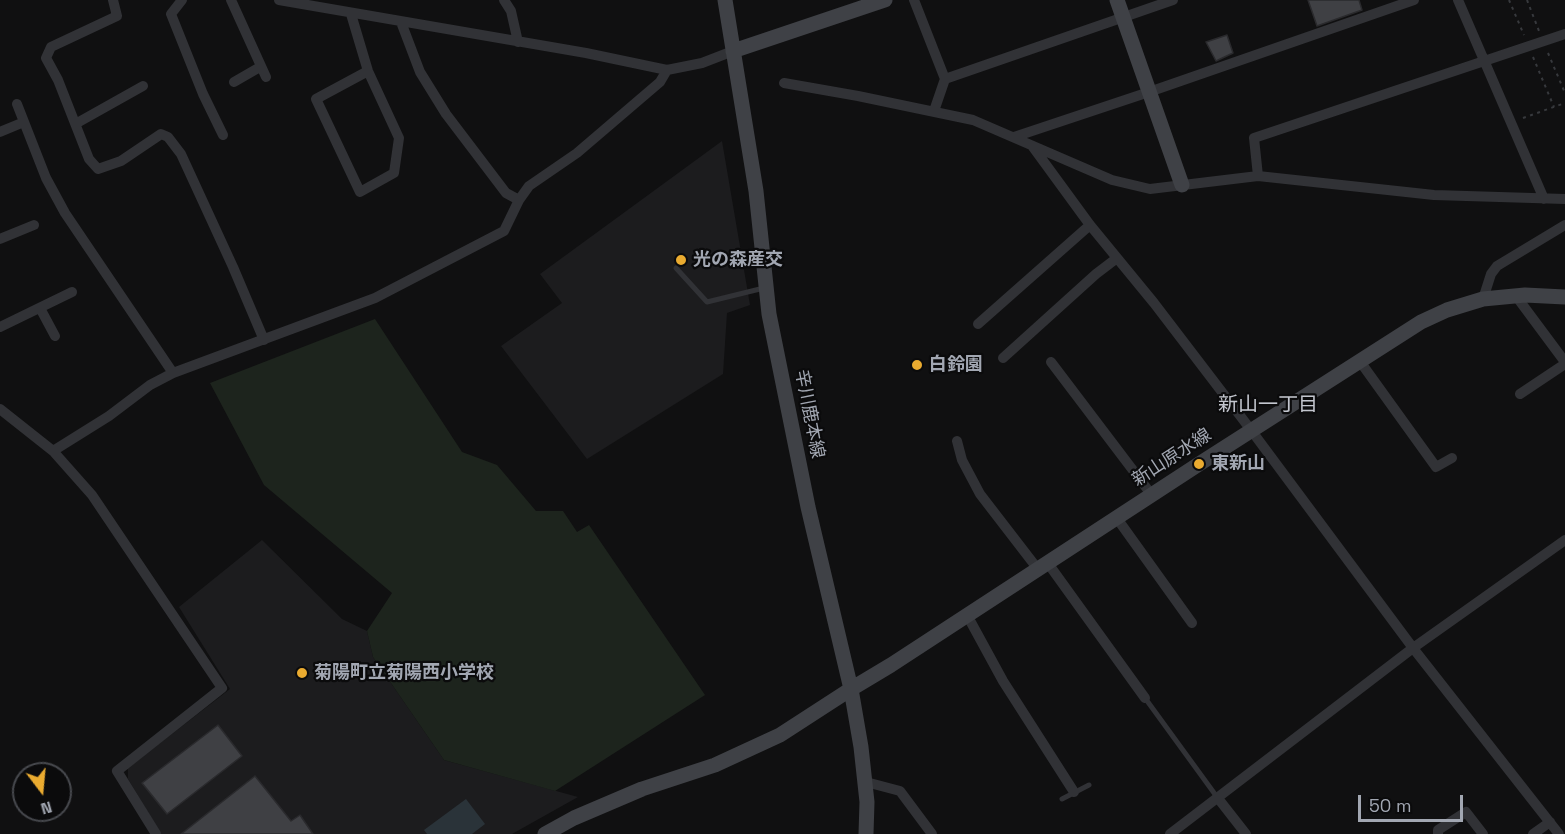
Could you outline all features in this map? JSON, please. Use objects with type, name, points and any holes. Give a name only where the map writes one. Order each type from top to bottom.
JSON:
[{"type":"main road","name":"辛川鹿本線","points":[[725,0],[756,191],[769,314],[808,507],[851,689],[866,782],[866,834]]},
{"type":"main road","points":[[733,51],[885,0]]},
{"type":"main road","points":[[1117,0],[1182,185]]},
{"type":"main road","name":"新山原水線","points":[[545,834],[573,818],[642,789],[715,765],[780,735],[1421,322],[1447,310],[1483,299],[1516,296],[1565,297]]},
{"type":"street","points":[[113,0],[117,16],[51,47],[46,58],[77,123],[89,159],[98,169],[121,161],[162,134],[168,137],[181,154],[264,340]]},
{"type":"street","points":[[182,0],[171,15],[223,135]]},
{"type":"street","points":[[231,0],[263,72],[234,82]]},
{"type":"street","points":[[279,0],[586,53],[667,70],[702,63],[733,51]]},
{"type":"street","points":[[504,0],[511,11],[518,42]]},
{"type":"street","points":[[914,0],[945,79],[934,111]]},
{"type":"street","points":[[945,79],[1173,0]]},
{"type":"street","points":[[1014,137],[1414,0]]},
{"type":"street","points":[[1458,0],[1544,199]]},
{"type":"street","points":[[351,14],[368,71],[399,138],[394,173],[360,192],[315,99],[368,71]]},
{"type":"street","points":[[401,22],[420,72],[446,114],[506,193],[519,200]]},
{"type":"street","points":[[1258,176],[1254,138],[1565,34]]},
{"type":"street","points":[[53,452],[109,416],[150,385],[173,373],[375,298],[504,231],[519,200],[529,186],[577,153],[660,82],[667,70]]},
{"type":"street","points":[[784,83],[973,120],[1112,180],[1150,189],[1258,176],[1434,195],[1565,199]]},
{"type":"street","points":[[77,123],[143,86]]},
{"type":"street","points":[[17,104],[46,178],[65,213],[173,373]]},
{"type":"street","points":[[0,132],[24,122]]},
{"type":"street","points":[[1033,147],[1090,225],[1251,430],[1413,648],[1559,834]]},
{"type":"street","points":[[0,239],[34,225]]},
{"type":"street","points":[[978,324],[1090,225]]},
{"type":"street","points":[[1483,299],[1491,274],[1497,266],[1565,225]]},
{"type":"street","points":[[1003,358],[1096,274],[1117,258]]},
{"type":"street","points":[[0,327],[72,292]]},
{"type":"street","points":[[1516,296],[1565,363],[1520,394]]},
{"type":"street","points":[[40,308],[55,336]]},
{"type":"street","points":[[1359,360],[1436,467],[1452,458]]},
{"type":"street","points":[[1051,362],[1151,494]]},
{"type":"street","points":[[0,410],[53,452],[92,495],[222,688],[117,771],[156,834]]},
{"type":"street","points":[[957,441],[962,460],[980,494],[1042,565],[1145,698]]},
{"type":"street","points":[[1116,517],[1192,623]]},
{"type":"street","points":[[1170,834],[1413,648],[1565,540]]},
{"type":"street","points":[[967,615],[1003,681],[1074,792]]},
{"type":"street","points":[[866,782],[900,791],[932,834]]},
{"type":"street","points":[[1216,797],[1246,834]]},
{"type":"street","points":[[1438,834],[1438,830],[1466,812],[1484,834]]},
{"type":"street","points":[[1533,834],[1550,822]]},
{"type":"lane","points":[[676,268],[706,302],[766,288]]},
{"type":"lane","points":[[1145,698],[1216,797]]},
{"type":"lane","points":[[1062,799],[1089,785]]},
{"type":"path","points":[[1512,123],[1565,103]]},
{"type":"shaded area","points":[[722,141],[750,305],[727,313],[723,374],[587,459],[501,346],[562,303],[540,274]]},
{"type":"shaded area","points":[[375,319],[462,452],[497,465],[536,511],[563,511],[577,532],[589,525],[705,695],[555,791],[444,760],[373,657],[367,631],[392,593],[264,485],[210,383]]},
{"type":"shaded area","name":"菊陽町立菊陽西小学校","points":[[262,540],[342,619],[367,631],[373,657],[444,760],[578,797],[512,834],[161,834],[128,779],[128,768],[230,689],[179,607]]},
{"type":"shaded area","points":[[466,799],[485,824],[472,834],[427,834],[424,830]]},
{"type":"building","points":[[1308,0],[1359,0],[1362,10],[1317,26]]},
{"type":"building","points":[[1227,35],[1233,53],[1216,61],[1206,42]]},
{"type":"building","points":[[218,725],[242,756],[167,814],[142,783]]},
{"type":"building","points":[[255,776],[291,821],[300,815],[313,834],[181,834]]},
{"type":"place","name":"光の森産交","points":[[681,260]]},
{"type":"place","name":"白鈴園","points":[[917,365]]},
{"type":"place","name":"東新山","points":[[1199,464]]},
{"type":"place","name":"菊陽町立菊陽西小学校","points":[[302,673]]},
{"type":"district","name":"新山一丁目","points":[[1268,406]]}]
